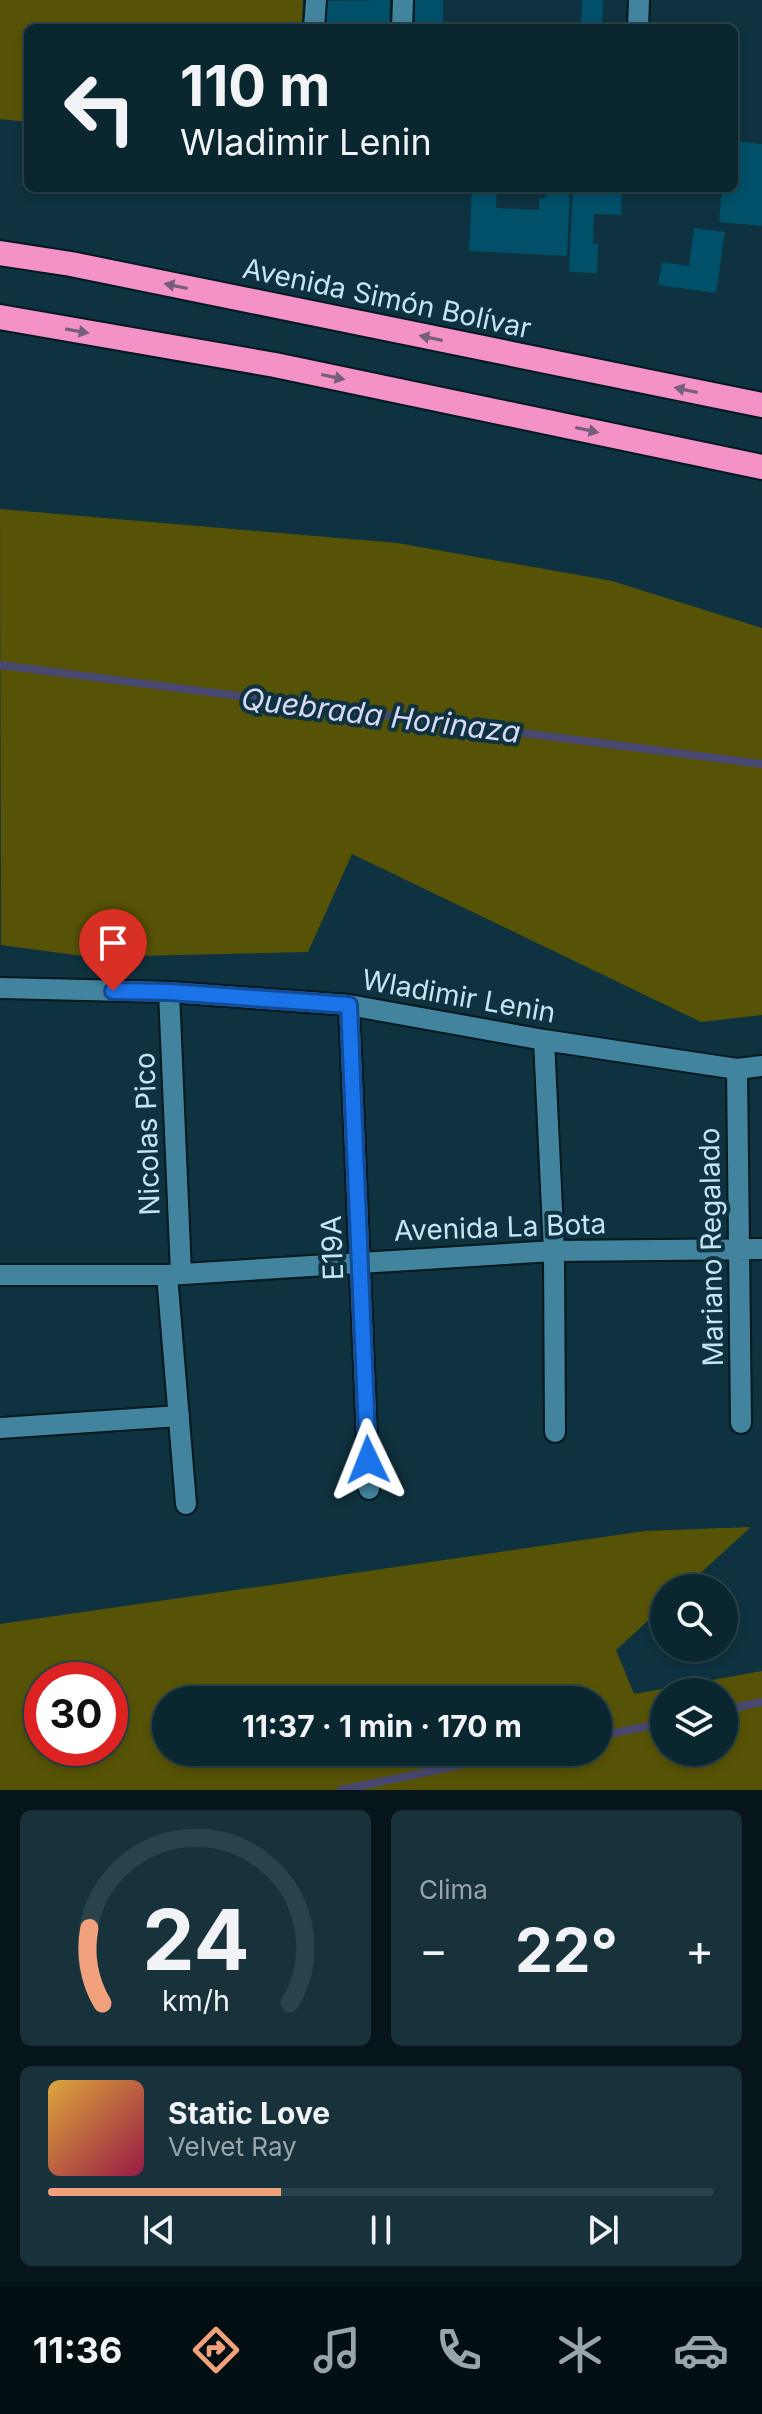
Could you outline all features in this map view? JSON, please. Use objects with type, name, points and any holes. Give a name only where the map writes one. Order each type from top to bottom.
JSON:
[{"type":"highway","name":"Avenida Simón Bolívar","points":[[0,253],[71,264],[762,405]]},
{"type":"highway","points":[[0,317],[275,365],[762,467]]},
{"type":"street","points":[[314,24],[316,0]]},
{"type":"street","points":[[402,24],[403,0]]},
{"type":"street","points":[[638,24],[639,0]]},
{"type":"street","name":"Wladimir Lenin","points":[[0,988],[169,992],[349,1005],[544,1040],[737,1069],[762,1066]]},
{"type":"street","name":"Nicolas Pico","points":[[169,992],[174,1274],[179,1416],[186,1504]]},
{"type":"street","name":"E19A","points":[[349,1005],[369,1489]]},
{"type":"street","points":[[544,1040],[554,1251],[555,1432]]},
{"type":"street","name":"Mariano Regalado","points":[[737,1069],[741,1423]]},
{"type":"street","name":"Avenida La Bota","points":[[0,1275],[174,1274],[554,1251],[762,1249]]},
{"type":"street","points":[[0,1428],[179,1416]]},
{"type":"shaded area","points":[[0,0],[303,0],[302,24],[24,24],[24,122],[0,119]]},
{"type":"shaded area","points":[[0,509],[397,543],[612,581],[762,628],[762,1015],[701,1022],[352,854],[308,952],[90,957],[1,945]]},
{"type":"shaded area","points":[[751,1527],[699,1574],[650,1574],[650,1619],[616,1650],[634,1694],[650,1691],[650,1766],[738,1766],[738,1678],[723,1678],[762,1671],[762,1790],[0,1790],[0,1624],[645,1531]]},
{"type":"building","points":[[390,0],[389,23],[326,23],[326,1]]},
{"type":"building","points":[[415,0],[443,0],[443,24],[415,22]]},
{"type":"building","points":[[582,0],[603,0],[602,24],[581,24]]},
{"type":"building","points":[[738,141],[762,144],[762,226],[719,222],[722,192],[738,192]]},
{"type":"building","points":[[472,192],[497,192],[496,208],[539,210],[539,198],[545,199],[546,192],[570,192],[567,256],[469,251]]},
{"type":"building","points":[[573,192],[622,192],[621,215],[594,214],[593,244],[598,244],[597,273],[569,272]]},
{"type":"building","points":[[694,228],[725,232],[716,293],[658,285],[662,262],[689,266]]},
{"type":"waterway","name":"Quebrada Horinaza","points":[[0,665],[762,764]]},
{"type":"waterway","points":[[738,1707],[762,1702]]},
{"type":"waterway","points":[[612,1733],[650,1726]]},
{"type":"waterway","points":[[341,1790],[456,1766]]},
{"type":"route","points":[[113,991],[349,1005],[368,1460]]}]
